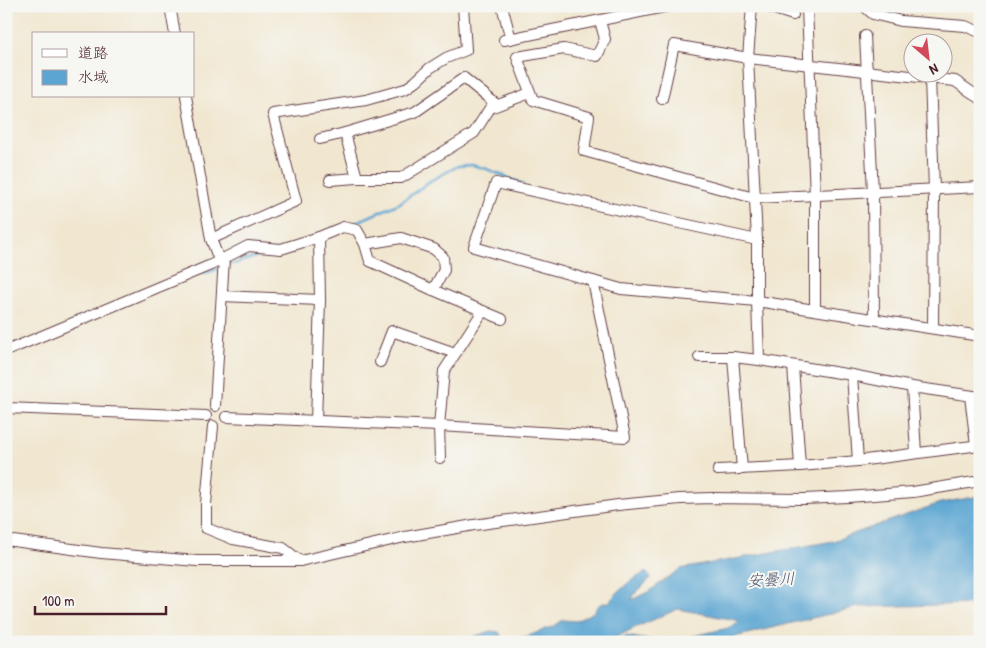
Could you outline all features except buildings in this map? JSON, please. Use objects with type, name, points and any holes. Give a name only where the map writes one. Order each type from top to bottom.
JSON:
[{"type":"street","points":[[170,6],[175,32]]},
{"type":"street","points":[[211,239],[296,201],[274,114],[366,100],[405,89],[430,68],[446,58],[466,50],[463,6]]},
{"type":"street","points":[[502,6],[508,39],[600,21],[636,10],[669,6]]},
{"type":"street","points":[[752,6],[748,58],[757,240],[759,360]]},
{"type":"street","points":[[765,6],[793,15]]},
{"type":"street","points":[[864,6],[873,14],[901,22],[965,26],[980,32]]},
{"type":"street","points":[[807,8],[815,195],[815,310]]},
{"type":"street","points":[[600,21],[605,39],[597,56],[564,49],[517,57],[533,100],[589,117],[584,151],[754,198],[980,187]]},
{"type":"street","points":[[865,36],[873,192],[874,319]]},
{"type":"street","points":[[662,99],[674,44],[748,58],[904,75]]},
{"type":"street","points":[[320,139],[416,112],[464,78],[497,106]]},
{"type":"street","points":[[954,81],[980,98]]},
{"type":"street","points":[[930,82],[934,189],[933,328]]},
{"type":"street","points":[[330,180],[401,178],[474,133],[490,108],[530,93]]},
{"type":"street","points":[[186,98],[211,239],[222,259],[222,296],[215,406]]},
{"type":"street","points":[[345,133],[357,178]]},
{"type":"street","points":[[757,240],[496,182],[474,247],[621,289],[757,301],[980,336]]},
{"type":"street","points":[[6,351],[222,259],[248,246],[281,249],[343,227],[357,230],[365,244],[370,261],[502,318]]},
{"type":"street","points":[[316,421],[320,300],[319,237]]},
{"type":"street","points":[[365,244],[401,238],[434,249],[443,257],[444,270],[434,290]]},
{"type":"street","points":[[226,417],[439,426],[625,437],[593,281]]},
{"type":"street","points":[[222,296],[320,300]]},
{"type":"street","points":[[440,458],[439,426],[444,370],[483,311]]},
{"type":"street","points":[[380,362],[392,331],[455,353]]},
{"type":"street","points":[[699,357],[733,357],[759,360],[975,396],[978,445],[858,462],[718,470]]},
{"type":"street","points":[[733,357],[742,469]]},
{"type":"street","points":[[793,366],[800,466]]},
{"type":"street","points":[[852,375],[858,462]]},
{"type":"street","points":[[912,387],[916,453]]},
{"type":"street","points":[[215,406],[224,410],[226,417],[221,424],[213,426],[208,422],[206,416],[210,408],[215,406]]},
{"type":"street","points":[[6,408],[206,416]]},
{"type":"street","points":[[213,426],[206,504],[206,528],[233,539],[283,548],[300,561]]},
{"type":"street","points":[[6,540],[101,552],[197,561],[300,561],[405,537],[618,505],[680,499],[848,497],[912,492],[980,481]]},
{"type":"water","name":"安曇川","points":[[980,496],[980,604],[858,607],[714,642],[618,642],[626,636],[649,640],[689,637],[728,628],[740,621],[678,609],[608,642],[457,642],[491,631],[499,632],[502,638],[508,640],[528,636],[554,626],[563,620],[576,621],[592,613],[600,604],[609,602],[629,582],[646,572],[651,578],[631,600],[648,592],[680,569],[833,541],[940,503]]},
{"type":"waterway","points":[[350,225],[400,203],[430,181],[458,166],[472,165],[487,169],[523,184]]},
{"type":"waterway","points":[[227,266],[271,252]]},
{"type":"waterway","points":[[203,274],[221,268]]}]
